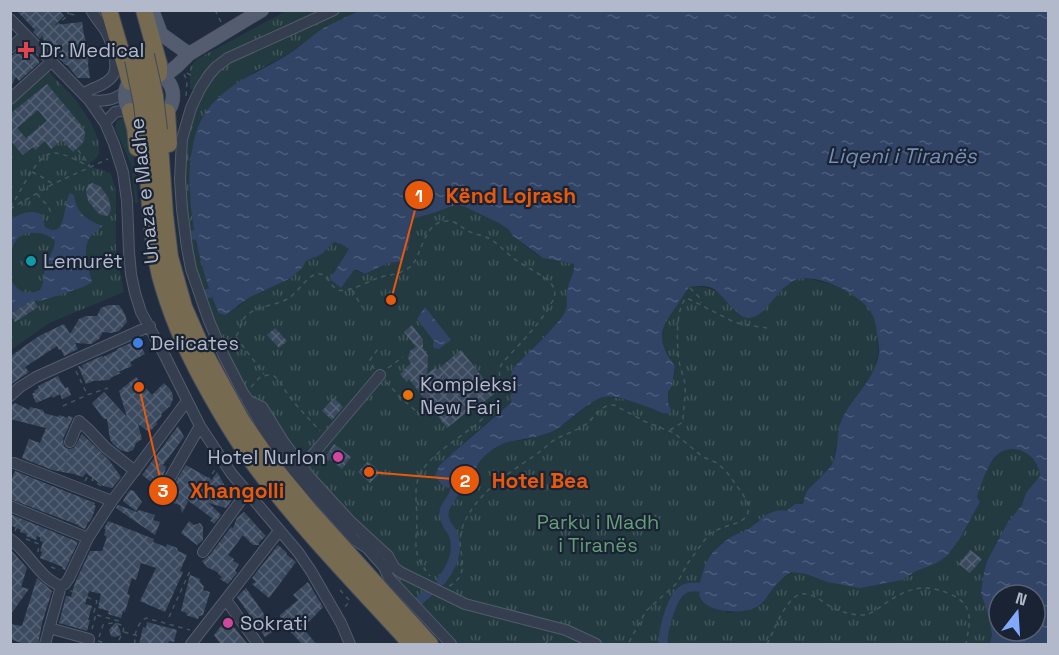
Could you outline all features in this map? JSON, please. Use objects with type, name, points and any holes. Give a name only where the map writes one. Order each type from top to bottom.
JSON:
[{"type":"highway","points":[[109,10],[128,86]]},
{"type":"highway","name":"Unaza e Madhe","points":[[119,10],[155,96],[152,131],[153,236],[160,277],[176,324],[199,374],[231,430],[267,481],[411,645]]},
{"type":"highway","name":"Unaza e Madhe","points":[[133,10],[140,58]]},
{"type":"highway","points":[[144,10],[164,78]]},
{"type":"highway","points":[[125,111],[135,128],[144,237],[154,286],[165,319],[184,360],[199,374]]},
{"type":"highway","points":[[167,112],[176,240],[195,316],[217,365],[219,380]]},
{"type":"highway","name":"Unaza e Madhe","points":[[152,131],[172,263],[184,308],[219,380],[256,442],[292,490],[430,645]]},
{"type":"main road","points":[[152,10],[161,34],[189,54]]},
{"type":"main road","points":[[164,78],[189,54],[262,10]]},
{"type":"main road","points":[[153,72],[164,78],[172,90],[173,99],[167,112],[158,118],[147,120],[125,111],[128,86],[135,76],[153,72]]},
{"type":"street","points":[[86,97],[91,89],[105,84],[115,73],[116,65],[109,39],[91,10]]},
{"type":"street","points":[[334,10],[236,54],[221,63],[209,75],[191,108],[182,139],[180,169],[187,248],[201,302],[224,356],[246,398],[262,407],[299,470],[355,540],[367,548],[384,567],[389,578],[452,645]]},
{"type":"street","points":[[10,19],[86,97],[101,117],[117,154],[125,186],[132,283],[141,312],[200,426],[231,473],[298,552],[336,614],[350,645]]},
{"type":"street","points":[[10,48],[25,35]]},
{"type":"street","points":[[10,99],[51,62]]},
{"type":"street","points":[[86,97],[110,100],[121,95],[128,86]]},
{"type":"street","points":[[101,117],[110,100]]},
{"type":"street","points":[[101,117],[125,111]]},
{"type":"street","points":[[10,396],[36,378],[150,326]]},
{"type":"street","points":[[299,470],[379,377]]},
{"type":"street","points":[[45,645],[67,582],[88,538],[112,501],[187,400]]},
{"type":"street","points":[[68,447],[79,421],[106,448],[135,471]]},
{"type":"street","points":[[170,478],[200,426]]},
{"type":"street","points":[[14,463],[112,501]]},
{"type":"street","points":[[299,470],[388,555],[400,573],[465,604],[566,630],[596,645]]},
{"type":"street","points":[[203,552],[247,492]]},
{"type":"street","points":[[10,506],[88,538]]},
{"type":"street","points":[[191,645],[279,531]]},
{"type":"street","points":[[10,539],[45,576],[52,582],[65,587]]},
{"type":"street","points":[[226,600],[258,645]]},
{"type":"street","points":[[50,628],[90,639]]},
{"type":"path","points":[[66,10],[69,14],[75,15]]},
{"type":"path","points":[[215,10],[222,22]]},
{"type":"path","points":[[46,36],[69,14]]},
{"type":"path","points":[[186,95],[187,81],[183,71],[194,77]]},
{"type":"path","points":[[78,150],[90,167]]},
{"type":"path","points":[[10,208],[31,172],[44,157],[51,153],[61,154],[90,167]]},
{"type":"path","points":[[10,208],[53,184],[109,158]]},
{"type":"path","points":[[31,172],[53,184]]},
{"type":"path","points":[[37,194],[52,214]]},
{"type":"path","points":[[218,342],[236,337],[246,316],[290,297],[317,274],[325,277],[340,291],[399,273],[411,266],[427,234],[440,222],[447,220],[474,234],[489,238],[548,280],[554,288],[551,303],[524,340],[501,365],[499,375],[502,397],[499,402],[435,457],[420,475],[417,492],[416,553],[421,565],[431,577]]},
{"type":"path","points":[[351,288],[362,307]]},
{"type":"path","points":[[690,288],[699,297],[701,304]]},
{"type":"path","points":[[670,431],[683,422],[685,406],[685,383],[678,352],[677,331],[681,304],[684,300],[687,298],[738,323],[766,328]]},
{"type":"path","points":[[236,337],[265,376]]},
{"type":"path","points":[[380,346],[370,360],[379,377],[424,418]]},
{"type":"path","points":[[379,377],[403,357]]},
{"type":"path","points":[[72,362],[87,395]]},
{"type":"path","points":[[253,386],[260,377],[274,376],[298,407],[328,438]]},
{"type":"path","points":[[63,406],[108,388]]},
{"type":"path","points":[[447,586],[455,583],[462,572],[461,534],[466,519],[496,484],[554,440],[587,424],[602,408],[608,405],[621,408],[646,422],[670,431],[703,457],[717,463],[726,471],[748,503],[749,512],[740,522],[709,534],[677,583],[646,611],[628,645]]},
{"type":"path","points":[[62,473],[68,457],[68,447]]},
{"type":"path","points":[[98,462],[100,468],[92,480],[101,486]]},
{"type":"path","points":[[191,504],[213,472]]},
{"type":"path","points":[[16,528],[19,521]]},
{"type":"path","points":[[23,537],[39,544],[38,555]]},
{"type":"path","points":[[51,567],[71,574]]},
{"type":"path","points":[[169,617],[190,571]]},
{"type":"path","points":[[65,587],[76,589],[71,591],[97,601],[90,639]]},
{"type":"path","points":[[766,645],[789,603],[802,594],[811,595],[843,612],[865,615],[897,595],[926,587],[939,590],[964,602],[969,614],[966,645]]},
{"type":"path","points":[[336,614],[350,602],[340,590]]},
{"type":"path","points":[[96,614],[119,621],[118,624]]},
{"type":"path","points":[[135,645],[134,635],[141,621],[146,618],[199,633]]},
{"type":"path","points":[[106,644],[97,641],[103,625],[111,622],[124,626],[117,645]]},
{"type":"path","points":[[123,632],[146,638],[147,635]]},
{"type":"green space","name":"Parku i Madh i Tiranës","points":[[286,11],[359,11],[322,29],[289,54],[254,72],[213,104],[204,116],[192,148],[190,192],[197,247],[211,293],[238,307],[250,297],[291,278],[306,261],[322,254],[334,242],[350,249],[330,279],[341,288],[354,270],[365,274],[388,263],[400,262],[409,240],[412,219],[457,205],[499,223],[536,254],[550,260],[574,264],[563,316],[512,371],[511,403],[439,466],[448,488],[461,484],[464,479],[474,473],[486,455],[501,444],[547,434],[604,396],[634,401],[666,414],[668,392],[672,386],[675,366],[665,354],[661,343],[663,331],[665,320],[689,287],[706,288],[718,293],[739,315],[760,314],[787,285],[799,279],[810,279],[835,285],[862,301],[877,322],[878,353],[874,372],[841,421],[833,462],[814,486],[806,492],[803,504],[795,504],[786,511],[758,520],[745,532],[721,544],[711,554],[706,566],[727,613],[760,606],[782,578],[791,572],[806,574],[827,582],[902,580],[946,557],[959,540],[980,502],[977,497],[993,461],[1006,450],[1026,453],[1038,466],[1040,476],[1008,522],[987,561],[984,572],[981,593],[987,612],[987,643],[990,644],[456,644],[394,575],[251,398],[218,339],[191,262],[181,173],[192,109],[193,89],[190,89],[190,67],[197,59]]},
{"type":"green space","points":[[47,70],[78,103],[95,131],[99,150],[97,157],[90,162],[90,167],[111,174],[116,192],[116,252],[124,292],[49,323],[11,350],[10,103]]},
{"type":"green space","points":[[125,119],[132,135],[138,203],[135,203],[131,165],[115,128],[117,120]]},
{"type":"water","name":"Liqeni i Tiranës","points":[[359,11],[1048,11],[1048,644],[990,644],[1047,643],[1047,583],[987,583],[987,612],[981,593],[987,561],[1008,522],[1022,505],[1026,493],[1040,476],[1034,460],[1014,449],[998,454],[992,461],[977,497],[980,502],[959,540],[946,557],[902,580],[860,588],[791,572],[779,582],[761,604],[754,608],[738,611],[720,610],[712,608],[701,599],[699,589],[702,575],[710,556],[718,547],[746,531],[770,513],[786,511],[795,504],[803,504],[807,491],[832,464],[842,419],[869,379],[877,362],[879,352],[873,315],[862,302],[833,285],[819,280],[799,279],[785,287],[762,311],[750,318],[740,315],[712,288],[689,287],[662,332],[663,345],[675,366],[672,386],[668,392],[670,413],[661,413],[620,398],[603,397],[552,432],[504,443],[488,453],[474,472],[461,484],[448,488],[442,485],[435,476],[439,466],[511,403],[512,371],[563,316],[574,264],[543,258],[499,223],[457,205],[412,219],[409,240],[400,262],[388,263],[365,274],[354,270],[341,288],[330,279],[349,249],[334,242],[322,254],[306,261],[291,278],[250,297],[225,315],[219,313],[202,265],[191,206],[192,148],[200,123],[213,103],[231,88],[289,54],[322,29]]},
{"type":"water","points":[[70,193],[74,195],[77,207],[84,215],[92,222],[103,226],[92,235],[87,245],[86,258],[92,282],[40,301],[31,300],[11,313],[11,280],[23,292],[31,293],[40,290],[55,241],[41,233],[23,235],[14,244],[11,256],[11,220],[18,215],[34,212],[42,215],[45,227],[52,230],[57,229],[63,220]]},
{"type":"water","points":[[425,307],[451,340],[439,349],[434,348],[434,341],[417,319]]},
{"type":"building","points":[[16,10],[59,10],[64,16],[55,25],[82,22],[89,51],[90,78],[78,78],[48,48],[42,36],[40,39],[33,32],[35,30]]},
{"type":"building","points":[[25,45],[39,63],[19,81],[16,77],[10,88],[10,57]]},
{"type":"building","points":[[47,84],[82,126],[85,133],[84,141],[73,152],[62,140],[51,149],[45,141],[35,150],[33,147],[23,155],[10,140],[10,114]],"holes":[[[38,110],[47,121],[26,138],[17,128]]]},
{"type":"building","points":[[92,183],[100,186],[108,197],[111,209],[107,216],[97,212],[88,201],[86,190]]},
{"type":"building","points":[[33,299],[38,307],[15,322],[10,314]]},
{"type":"building","points":[[119,305],[125,314],[127,322],[119,331],[103,332],[99,339],[91,344],[75,343],[78,349],[64,356],[57,346],[25,367],[29,372],[10,385],[10,357],[39,336],[64,324],[70,334],[79,319],[86,316],[97,316],[101,308]]},
{"type":"building","points":[[412,325],[423,340],[423,348],[428,356],[427,374],[435,368],[437,370],[461,350],[495,393],[447,428],[409,379],[407,382],[400,374],[411,363],[408,358],[410,351],[416,347],[404,332]]},
{"type":"building","points":[[275,328],[287,341],[279,348],[267,335]]},
{"type":"building","points":[[138,340],[145,354],[130,362],[132,366],[118,372],[121,373],[109,380],[86,384],[78,366],[83,369],[82,365]]},
{"type":"building","points":[[58,376],[65,388],[68,387],[71,395],[62,399],[60,394],[36,403],[32,394],[39,388],[38,386]]},
{"type":"building","points":[[136,377],[152,395],[164,383],[170,389],[173,399],[149,432],[138,424],[142,439],[136,443],[133,450],[128,452],[120,450],[113,444],[107,419],[104,419],[92,403],[104,392],[127,417],[119,391]]},
{"type":"building","points":[[334,398],[343,407],[332,420],[322,411]]},
{"type":"building","points":[[15,403],[29,410],[30,407],[43,410],[44,413],[58,417],[59,415],[73,417],[63,439],[64,446],[68,449],[74,448],[82,434],[109,460],[121,477],[112,488],[103,486],[86,473],[83,477],[52,470],[22,458],[29,439],[40,443],[46,428],[10,419],[10,405]]},
{"type":"building","points":[[178,426],[184,437],[163,465],[166,467],[163,481],[169,485],[174,484],[186,465],[212,480],[217,472],[225,490],[234,497],[226,508],[209,503],[221,515],[214,524],[210,520],[213,519],[185,498],[188,502],[182,513],[180,505],[173,503],[162,486],[160,489],[142,475]]},
{"type":"building","name":"Hotel Nurlon","points":[[334,444],[351,457],[342,469],[326,456]]},
{"type":"building","points":[[368,461],[380,472],[370,483],[358,472]]},
{"type":"building","points":[[15,471],[95,503],[92,518],[85,529],[10,499],[10,482]]},
{"type":"building","points":[[131,490],[142,502],[136,511],[123,501]]},
{"type":"building","points":[[118,505],[137,512],[139,510],[155,515],[153,520],[160,522],[155,535],[116,508]]},
{"type":"building","points":[[244,512],[266,536],[259,542],[259,545],[253,545],[243,535],[228,555],[239,564],[235,571],[237,573],[228,584],[220,579],[222,577],[219,573],[207,567],[202,561],[209,556],[231,527],[233,528],[237,518]]},
{"type":"building","points":[[10,514],[78,542],[65,570],[62,569],[63,567],[40,558],[43,542],[40,541],[40,537],[37,536],[36,540],[26,536],[27,534],[10,525]]},
{"type":"building","points":[[108,521],[154,539],[153,542],[177,548],[178,551],[187,555],[180,571],[183,572],[165,612],[140,601],[156,568],[141,563],[136,580],[132,578],[127,594],[130,595],[121,618],[98,608],[101,594],[89,591],[85,604],[92,606],[87,631],[59,623],[66,596],[71,597],[90,551],[102,551],[107,537],[104,535],[106,529],[104,529]]},
{"type":"building","points":[[189,521],[194,525],[200,523],[203,527],[203,540],[197,545],[181,533]]},
{"type":"building","points":[[278,545],[296,562],[269,598],[252,584],[256,582],[252,578]]},
{"type":"building","points":[[10,549],[27,568],[21,587],[29,589],[10,615]]},
{"type":"building","points":[[970,550],[982,559],[970,573],[959,564]]},
{"type":"building","points":[[190,575],[200,579],[199,581],[204,586],[203,590],[210,592],[203,615],[198,619],[181,611]]},
{"type":"building","points":[[37,578],[52,591],[38,645],[27,645],[10,639],[10,624],[22,626]]},
{"type":"building","points":[[308,582],[323,607],[303,628],[317,645],[303,645],[283,624],[280,615],[298,600],[293,595]]},
{"type":"building","points":[[246,588],[275,630],[265,637],[237,597]]},
{"type":"building","points":[[227,618],[248,645],[221,645],[214,635]]},
{"type":"building","points":[[116,622],[121,635],[115,637],[111,636],[109,630]]},
{"type":"building","points":[[147,622],[177,630],[174,642],[169,641],[168,645],[139,645],[143,627],[146,628]]},
{"type":"waterway","points":[[189,235],[195,235]]},
{"type":"waterway","points":[[206,294],[211,293]]},
{"type":"waterway","points":[[441,581],[452,564],[455,552],[455,539],[446,522],[444,511],[454,494],[456,485]]},
{"type":"waterway","points":[[663,644],[666,623],[675,599],[686,588],[699,587]]},
{"type":"waterway","points":[[419,601],[429,592]]},
{"type":"place","name":"Dr. Medical","points":[[26,50]]},
{"type":"place","name":"Lemurët","points":[[31,261]]},
{"type":"place","name":"Kënd Lojrash","points":[[391,300]]},
{"type":"place","name":"Delicates","points":[[138,343]]},
{"type":"place","name":"Xhangolli","points":[[139,387]]},
{"type":"place","name":"Kompleksi New Fari","points":[[408,395]]},
{"type":"place","name":"Hotel Nurlon","points":[[338,457]]},
{"type":"place","name":"Hotel Bea","points":[[369,472]]},
{"type":"place","name":"Sokrati","points":[[228,623]]}]
